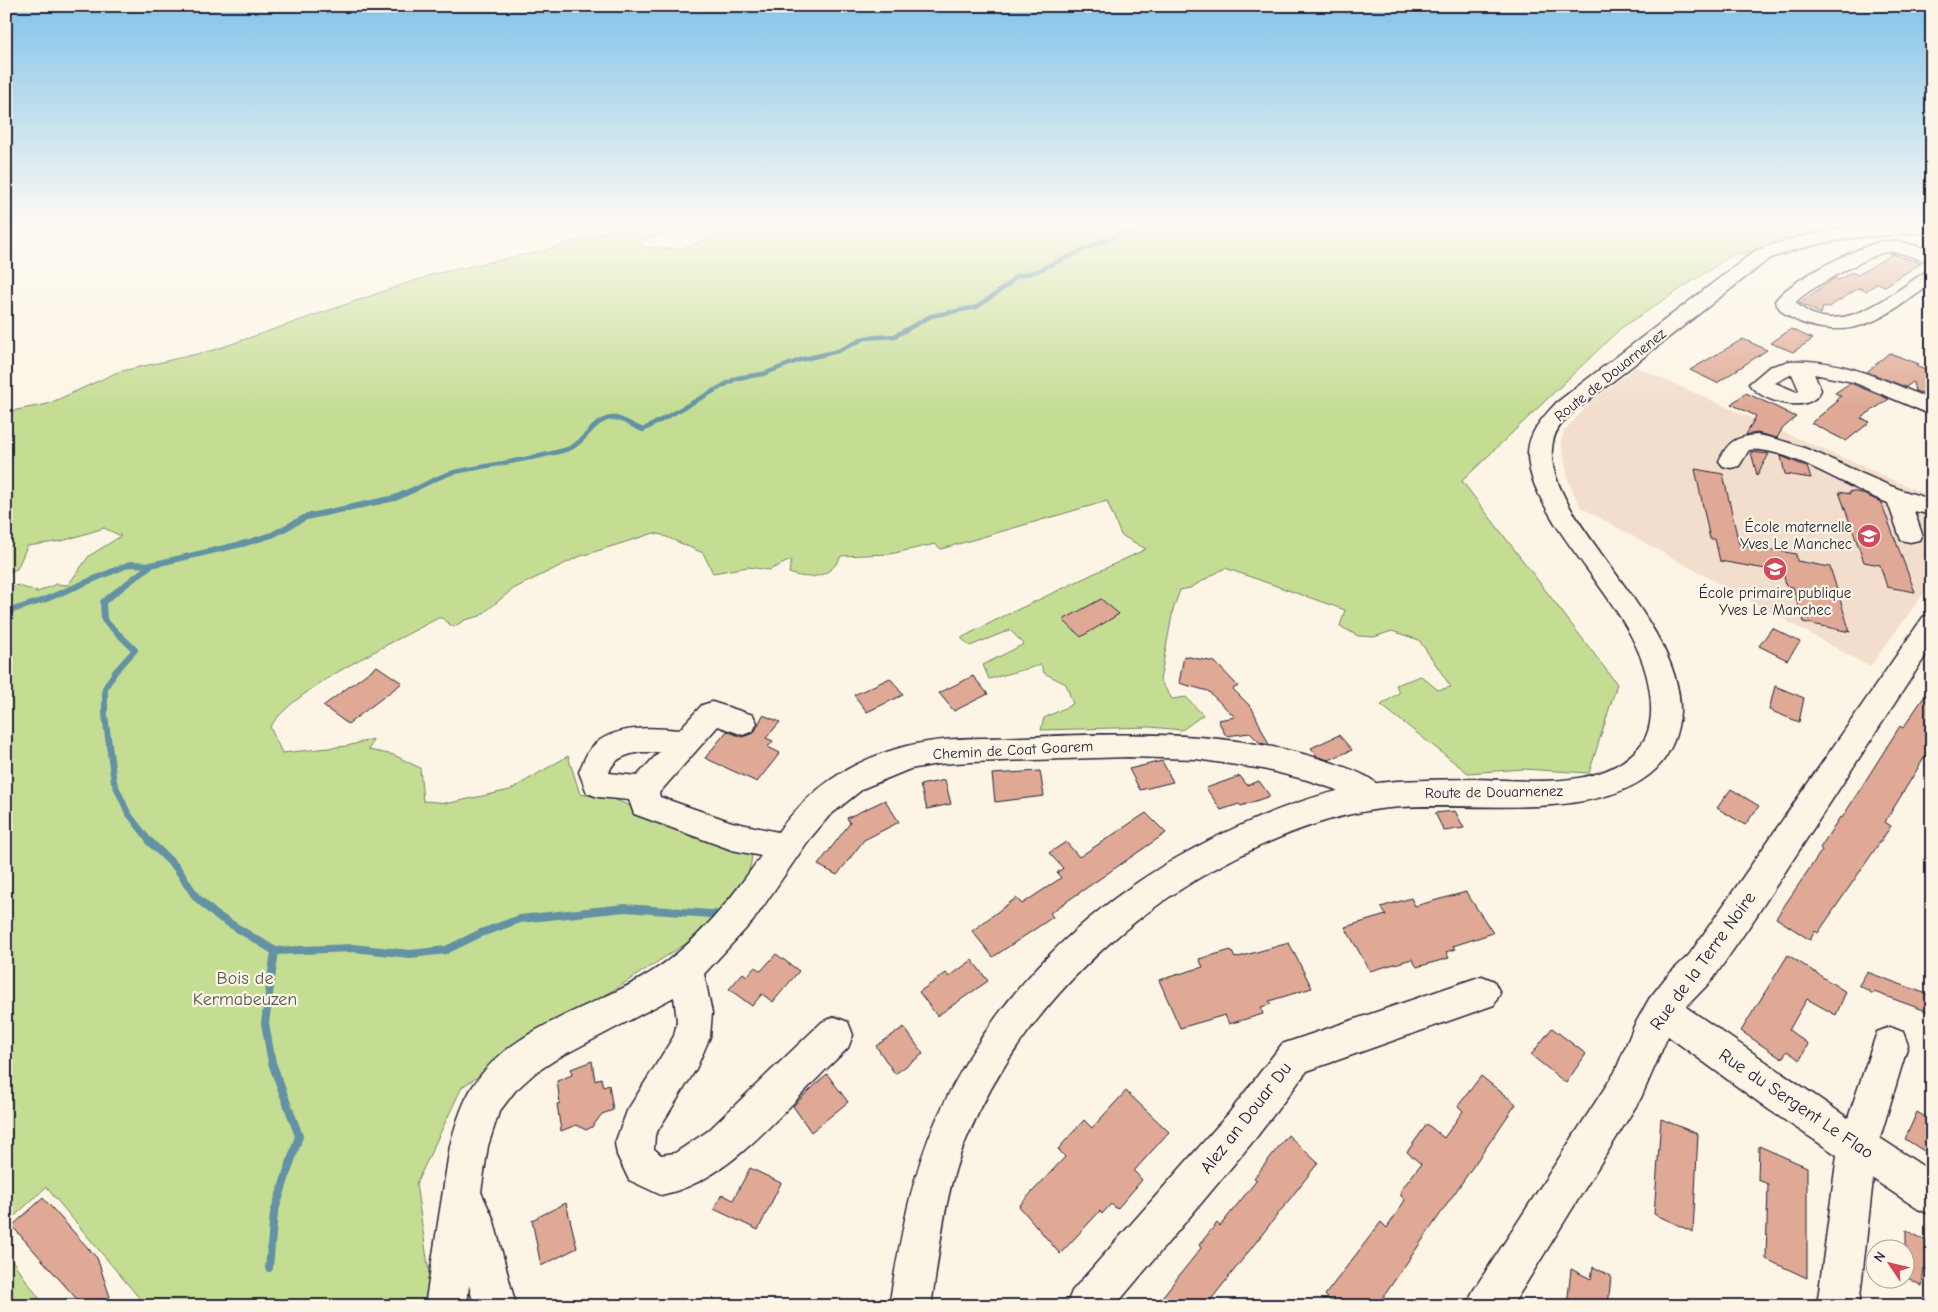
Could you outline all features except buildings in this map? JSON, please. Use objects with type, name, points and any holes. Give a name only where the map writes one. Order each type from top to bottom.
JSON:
[{"type":"street","name":"Route de Douarnenez","points":[[910,1306],[925,1219],[939,1160],[970,1088],[993,1050],[1036,992],[1063,962],[1095,932],[1147,892],[1205,857],[1296,817],[1371,796],[1572,790],[1613,781],[1638,767],[1648,758],[1660,739],[1666,717],[1666,693],[1660,672],[1640,629],[1576,536],[1549,489],[1543,475],[1540,458],[1541,443],[1546,430],[1564,408],[1723,285]]},
{"type":"street","points":[[1810,285],[1785,301],[1788,308],[1807,318],[1834,324],[1852,323],[1916,285]]},
{"type":"street","points":[[1800,368],[1854,374],[1932,408]]},
{"type":"street","points":[[1731,461],[1737,447],[1742,443],[1775,446],[1820,462],[1861,483],[1898,498],[1932,507]]},
{"type":"street","points":[[1898,498],[1910,534]]},
{"type":"street","name":"Rue de la Terre Noire","points":[[1488,1306],[1628,1086],[1647,1039],[1662,1011],[1679,988],[1701,967],[1743,907],[1932,624]]},
{"type":"street","points":[[743,724],[712,713],[644,789],[645,804],[732,836],[774,845]]},
{"type":"street","points":[[644,789],[598,784],[594,772],[602,755],[621,744],[656,739],[686,743]]},
{"type":"street","name":"Chemin de Coat Goarem","points":[[446,1306],[469,1147],[477,1118],[487,1098],[501,1080],[518,1066],[570,1032],[649,994],[685,968],[732,921],[774,845],[806,819],[829,796],[846,784],[869,772],[939,752],[1119,745],[1211,747],[1246,752],[1322,772],[1348,782],[1371,796]]},
{"type":"street","points":[[685,968],[692,996],[693,1031],[679,1062],[640,1124],[635,1137],[634,1149],[640,1162],[648,1171],[664,1176],[678,1173],[702,1160],[740,1128],[835,1035]]},
{"type":"street","name":"Alez an Douar Du","points":[[1088,1306],[1237,1133],[1294,1056],[1482,993]]},
{"type":"street","name":"Rue du Sergent Le Flao","points":[[1662,1011],[1781,1096],[1932,1195]]},
{"type":"street","points":[[1838,1306],[1858,1146],[1890,1045]]},
{"type":"street","points":[[461,1192],[473,1218],[495,1306]]},
{"type":"shaded area","points":[[1636,367],[1932,497],[1932,582],[1870,667],[1580,507],[1568,480],[1561,441],[1564,431],[1591,402]]},
{"type":"green space","name":"Bois de Kermabeuzen","points":[[402,285],[1686,285],[1621,328],[1462,481],[1617,684],[1589,773],[1523,769],[1468,773],[1381,705],[1399,693],[1396,685],[1421,676],[1438,690],[1451,687],[1419,640],[1392,631],[1374,637],[1358,636],[1340,626],[1345,610],[1225,568],[1190,588],[1180,590],[1173,610],[1160,680],[1172,699],[1186,697],[1203,715],[1182,730],[1150,727],[1041,730],[1044,718],[1073,704],[1066,684],[1044,673],[1041,665],[989,679],[983,665],[1024,644],[1010,630],[970,646],[961,638],[1146,549],[1121,535],[1107,501],[941,549],[935,544],[890,554],[841,556],[832,569],[812,577],[789,573],[791,560],[769,570],[748,567],[713,573],[703,553],[654,533],[578,557],[513,589],[480,616],[465,620],[453,627],[442,618],[438,618],[347,666],[301,696],[270,727],[282,753],[347,746],[373,739],[369,750],[394,755],[420,768],[423,801],[450,803],[510,790],[568,756],[580,794],[613,799],[752,854],[750,868],[739,892],[711,923],[690,941],[462,1087],[416,1184],[434,1306],[146,1306],[46,1187],[6,1224],[6,593],[16,585],[38,592],[56,584],[68,585],[89,556],[121,536],[104,528],[62,541],[27,546],[17,569],[6,573],[6,412],[48,404],[118,372],[214,350]]},
{"type":"green space","points":[[6,1252],[44,1305],[44,1306],[6,1306]]},
{"type":"waterway","points":[[415,489],[450,473],[568,449],[580,441],[595,426],[607,419],[615,418],[625,421],[643,430],[737,378],[763,374],[800,360],[838,351],[865,338],[895,336],[931,316],[977,307],[1008,285]]},
{"type":"waterway","points":[[151,565],[246,543],[272,535],[306,517],[395,498],[415,489]]},
{"type":"waterway","points":[[6,612],[44,600],[130,564],[151,565]]},
{"type":"waterway","points":[[151,565],[103,602],[104,620],[135,650],[115,672],[105,688],[105,715],[114,782],[128,813],[151,843]]},
{"type":"waterway","points":[[151,843],[177,868],[196,897],[216,915],[275,951]]},
{"type":"waterway","points":[[275,951],[353,948],[410,954],[446,950],[481,933],[520,919],[625,908],[725,915]]},
{"type":"waterway","points":[[269,1268],[274,1213],[299,1136],[272,1063],[265,1023],[275,951]]},
{"type":"place","name":"École maternelle Yves Le Manchec","points":[[1869,536]]},
{"type":"place","name":"École primaire publique Yves Le Manchec","points":[[1775,569]]}]
